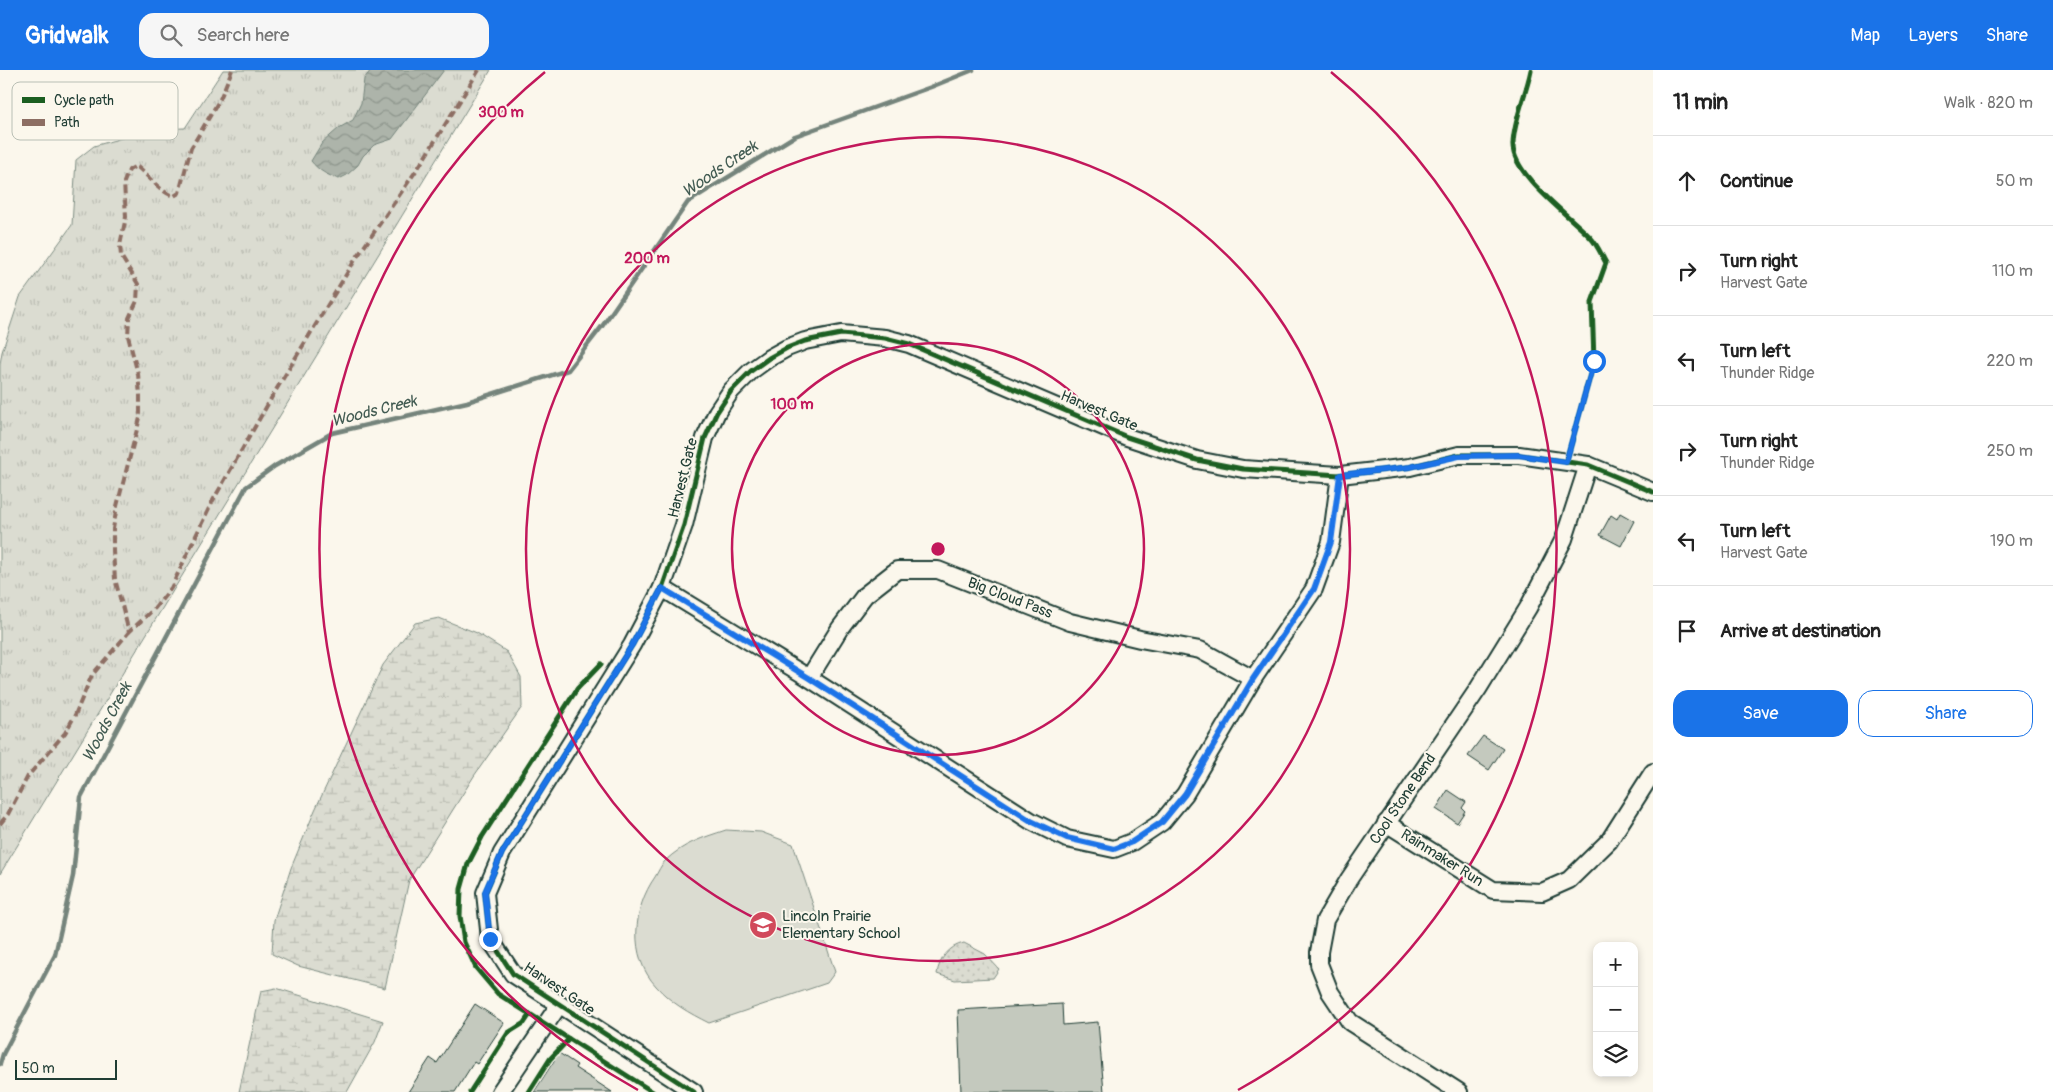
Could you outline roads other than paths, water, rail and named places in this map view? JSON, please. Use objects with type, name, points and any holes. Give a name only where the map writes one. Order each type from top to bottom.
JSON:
[{"type":"street","name":"Harvest Gate","points":[[694,1092],[513,974],[490,939],[485,892],[502,853],[632,645],[662,588],[684,525],[705,438],[717,412],[731,391],[751,371],[769,358],[787,348],[841,334],[885,338],[909,344],[1127,437],[1197,460],[1243,469],[1340,475],[1410,467],[1459,456],[1518,455],[1588,465],[1653,492]]},
{"type":"street","name":"Cool Stone Bend","points":[[1459,1092],[1350,1022],[1330,992],[1319,964],[1319,952],[1325,920],[1386,823],[1478,689],[1528,608],[1564,539],[1588,465]]},
{"type":"street","points":[[662,588],[809,678],[1031,821],[1067,838],[1114,849],[1132,842],[1162,822],[1185,794],[1253,679],[1314,589],[1331,542],[1340,475]]},
{"type":"street","name":"Big Cloud Pass","points":[[809,678],[840,628],[866,595],[897,570],[938,570],[1070,622],[1140,639],[1200,650],[1253,679]]},
{"type":"street","name":"Rainmaker Run","points":[[1386,823],[1493,890],[1542,892],[1569,880],[1609,842],[1653,772]]},
{"type":"street","points":[[500,1092],[559,1005]]},
{"type":"water","points":[[371,70],[444,70],[392,139],[374,145],[363,156],[358,165],[347,175],[339,179],[324,172],[311,161],[322,143],[339,128],[353,120],[361,103],[364,79]]},
{"type":"waterway","name":"Woods Creek","points":[[0,1064],[3,1054],[55,955],[73,876],[81,797],[246,487],[275,466],[332,433],[467,402],[568,370],[603,325],[688,202],[795,136],[973,70]]},
{"type":"place","name":"Lincoln Prairie Elementary School","points":[[763,925]]}]
